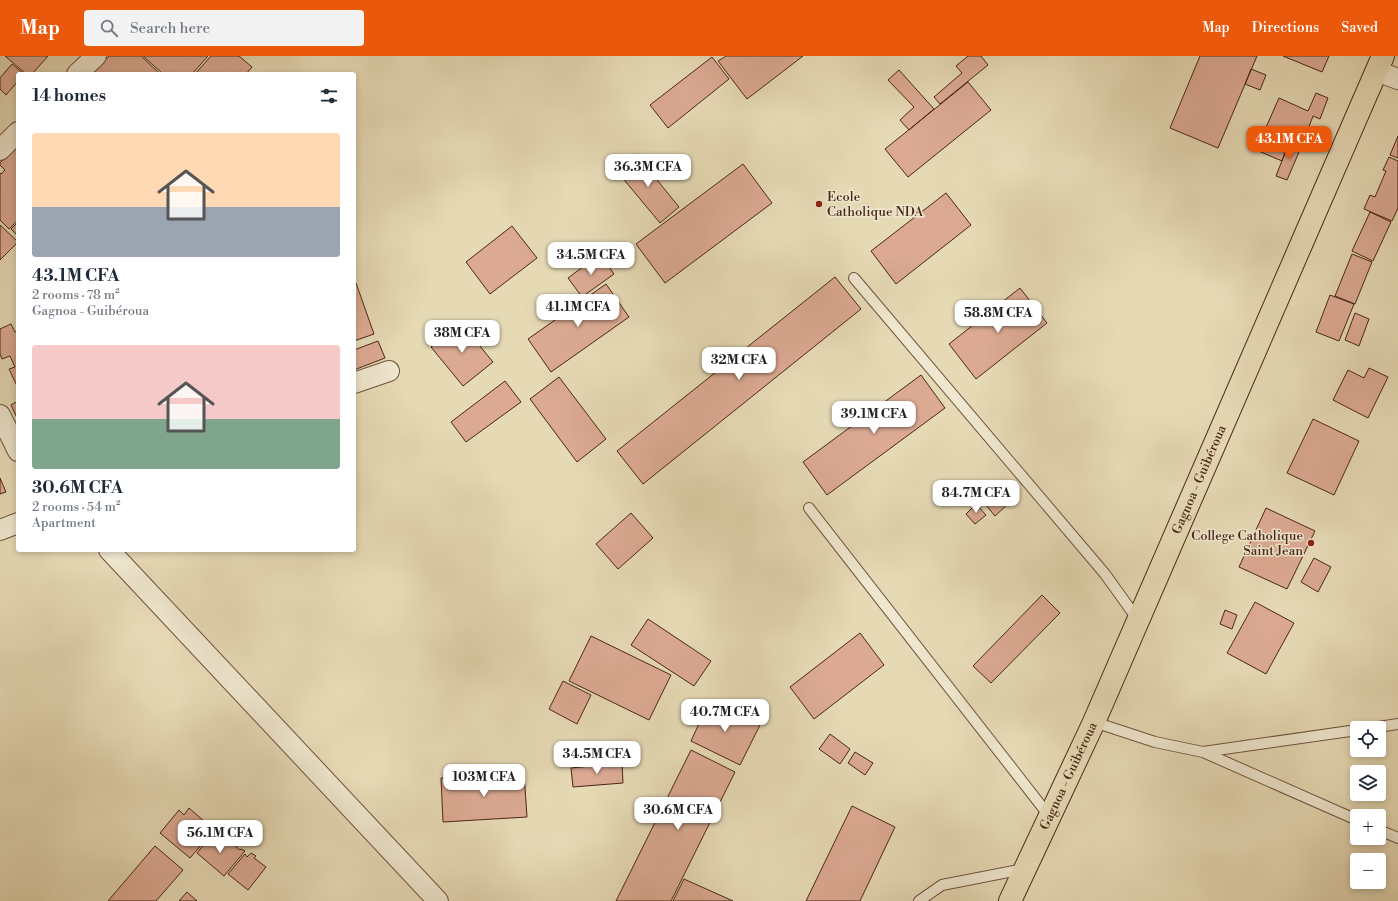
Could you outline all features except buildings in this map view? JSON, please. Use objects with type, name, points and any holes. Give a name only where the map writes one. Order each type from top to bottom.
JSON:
[{"type":"main road","name":"Gagnoa - Guibéroua","points":[[1010,901],[1094,722],[1380,63]]},
{"type":"street","points":[[79,72],[96,56]]},
{"type":"street","points":[[1380,63],[1398,79]]},
{"type":"street","points":[[0,150],[16,134]]},
{"type":"street","points":[[356,382],[389,371]]},
{"type":"street","points":[[0,415],[16,447]]},
{"type":"street","points":[[0,530],[16,524]]},
{"type":"street","points":[[111,552],[438,901]]},
{"type":"lane","points":[[854,278],[1105,574],[1138,620]]},
{"type":"lane","points":[[809,508],[1050,817]]},
{"type":"lane","points":[[1094,722],[1155,742],[1203,752],[1350,817]]},
{"type":"lane","points":[[1386,726],[1398,724]]},
{"type":"lane","points":[[1203,752],[1350,731]]},
{"type":"lane","points":[[1386,833],[1398,838]]},
{"type":"lane","points":[[919,901],[942,884],[1026,869]]},
{"type":"place","name":"Ecole Catholique NDA","points":[[819,204]]},
{"type":"place","name":"College Catholique Saint Jean","points":[[1311,543]]}]
